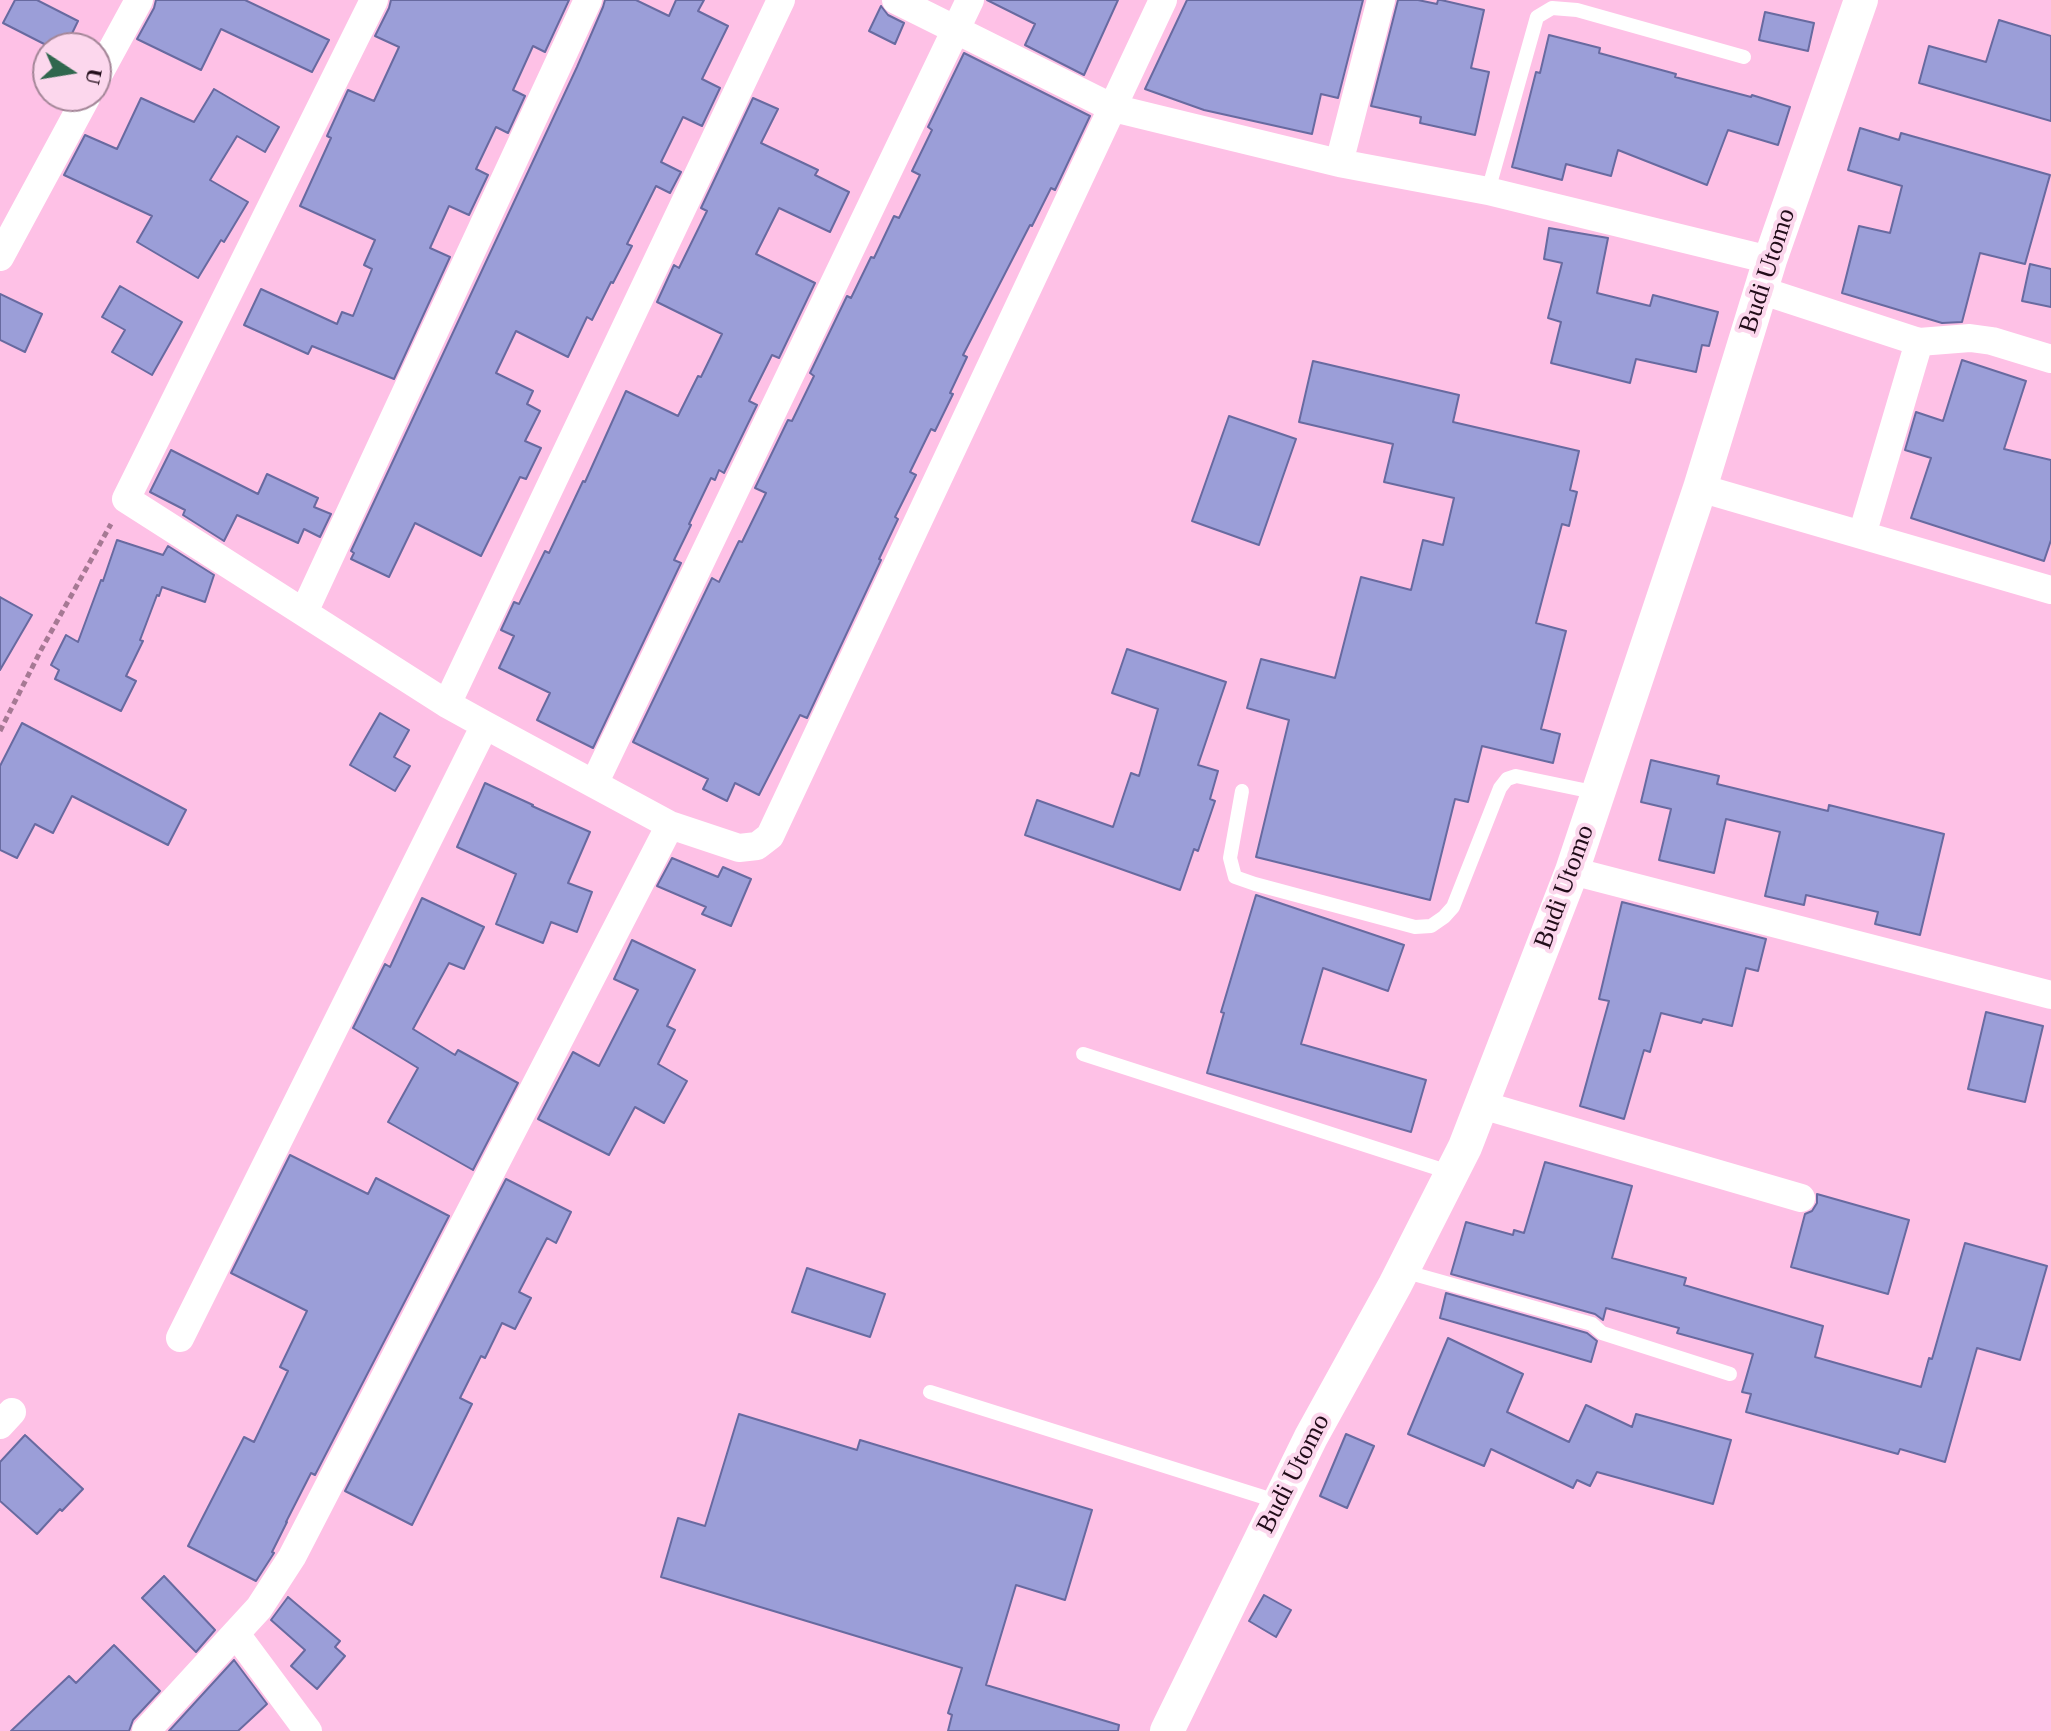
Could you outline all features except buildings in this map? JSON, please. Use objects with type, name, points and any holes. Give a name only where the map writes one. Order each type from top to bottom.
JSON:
[{"type":"street","points":[[112,50],[139,0]]},
{"type":"street","points":[[374,0],[126,499],[447,704],[670,825],[739,848],[757,846],[770,836],[1163,0]]},
{"type":"street","points":[[304,612],[588,0]]},
{"type":"street","points":[[447,704],[781,0]]},
{"type":"street","points":[[896,0],[1113,108],[1339,163],[1488,191],[1765,275],[1919,342],[1970,338],[1992,341],[2051,359]]},
{"type":"street","points":[[594,784],[970,0]]},
{"type":"street","points":[[1339,163],[1381,0]]},
{"type":"street","name":"Budi Utomo","points":[[1167,1731],[1311,1437],[1452,1173],[1482,1105],[1599,793],[1700,488],[1765,275],[1861,0]]},
{"type":"street","points":[[0,257],[78,112]]},
{"type":"street","points":[[1862,535],[1919,342]]},
{"type":"street","points":[[1700,488],[2051,590]]},
{"type":"street","points":[[180,1338],[485,725]]},
{"type":"street","points":[[146,1731],[259,1608],[292,1557],[670,825]]},
{"type":"street","points":[[1572,871],[2051,995]]},
{"type":"street","points":[[1482,1105],[1801,1198]]},
{"type":"street","points":[[236,1634],[308,1731]]},
{"type":"lane","points":[[1488,191],[1537,17],[1552,8],[1577,10],[1744,57]]},
{"type":"lane","points":[[1242,791],[1230,858],[1235,877],[1415,927],[1431,926],[1453,907],[1500,788],[1507,779],[1516,776],[1599,793]]},
{"type":"lane","points":[[1083,1054],[1452,1173]]},
{"type":"lane","points":[[1402,1271],[1592,1324],[1602,1333],[1730,1374]]},
{"type":"lane","points":[[930,1392],[1279,1502]]},
{"type":"path","points":[[0,731],[41,650],[126,499]]}]
